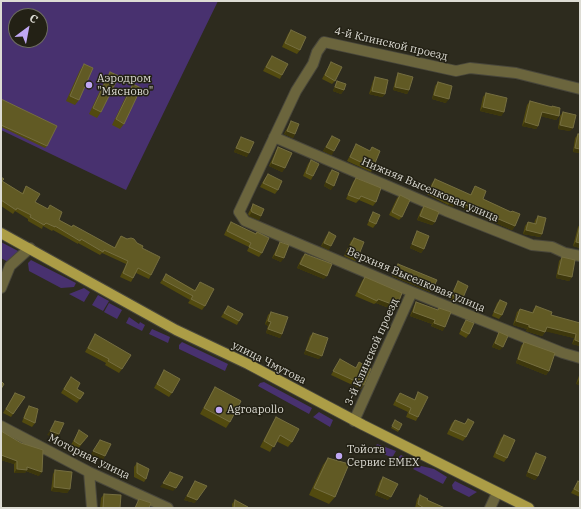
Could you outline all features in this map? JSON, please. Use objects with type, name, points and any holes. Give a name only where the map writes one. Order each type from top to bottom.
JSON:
[{"type":"main road","name":"улица Чмутова","points":[[1,233],[176,330],[248,364],[354,421],[529,508]]},
{"type":"street","name":"4-й Клинской проезд","points":[[245,221],[239,212],[296,91],[313,64],[324,42],[456,71],[470,68],[516,73],[580,89]]},
{"type":"street","name":"Нижняя Выселковая улица","points":[[274,136],[446,211],[532,246],[552,247],[565,253],[580,256]]},
{"type":"street","name":"Верхняя Выселковая улица","points":[[245,221],[412,292],[563,353],[580,358]]},
{"type":"street","points":[[1,288],[10,266],[30,248]]},
{"type":"street","name":"3-й Клинской проезд","points":[[354,421],[412,292]]},
{"type":"street","name":"Моторная улица","points":[[1,426],[89,472],[168,508]]},
{"type":"street","points":[[89,472],[92,508]]},
{"type":"street","points":[[490,508],[497,493]]},
{"type":"shaded area","name":"Аэродром \"Мясново\"","points":[[1,1],[218,1],[126,190],[1,130]]},
{"type":"shaded area","points":[[1,242],[20,252],[8,262],[1,258]]},
{"type":"shaded area","points":[[31,260],[76,283],[74,287],[61,288],[29,271],[28,263]]},
{"type":"shaded area","points":[[84,288],[90,292],[84,302],[69,294]]},
{"type":"shaded area","points":[[98,295],[109,301],[103,311],[92,305]]},
{"type":"shaded area","points":[[109,303],[122,310],[117,319],[104,312]]},
{"type":"shaded area","points":[[129,317],[139,324],[140,322],[145,325],[142,331],[126,323]]},
{"type":"shaded area","points":[[152,329],[170,337],[168,343],[149,334]]},
{"type":"shaded area","points":[[182,342],[228,364],[225,371],[179,349],[179,345]]},
{"type":"shaded area","points":[[264,382],[312,408],[309,414],[258,386],[260,383]]},
{"type":"shaded area","points":[[319,412],[333,420],[330,427],[313,417]]},
{"type":"shaded area","points":[[377,444],[396,451],[392,458],[374,449]]},
{"type":"shaded area","points":[[401,455],[411,460],[407,466],[395,460]]},
{"type":"shaded area","points":[[417,465],[434,469],[447,477],[443,484],[413,469]]},
{"type":"shaded area","points":[[455,481],[477,492],[469,497],[453,489],[452,485]]},
{"type":"building","points":[[291,30],[306,37],[300,50],[285,43]]},
{"type":"building","points":[[272,56],[288,64],[282,75],[266,67]]},
{"type":"building","points":[[331,62],[342,67],[335,81],[325,75]]},
{"type":"building","points":[[84,64],[93,68],[79,100],[70,96]]},
{"type":"building","points":[[110,72],[119,76],[101,112],[93,108]]},
{"type":"building","points":[[398,73],[413,77],[409,90],[395,87]]},
{"type":"building","points":[[375,77],[388,80],[385,94],[372,91]]},
{"type":"building","points":[[337,81],[346,84],[344,90],[335,87]]},
{"type":"building","points":[[438,82],[452,86],[449,99],[434,95]]},
{"type":"building","points":[[133,84],[141,88],[124,124],[116,119]]},
{"type":"building","points":[[486,93],[507,98],[504,112],[483,107]]},
{"type":"building","points":[[1,99],[57,126],[47,146],[1,125]]},
{"type":"building","points":[[530,101],[560,108],[559,116],[542,112],[538,126],[525,122]]},
{"type":"building","points":[[563,112],[576,115],[573,128],[560,125]]},
{"type":"building","points":[[291,121],[299,124],[295,134],[287,131]]},
{"type":"building","points":[[578,134],[580,134],[580,149],[575,148]]},
{"type":"building","points":[[332,136],[340,140],[334,151],[326,147]]},
{"type":"building","points":[[241,137],[254,142],[249,153],[236,148]]},
{"type":"building","points":[[356,144],[370,151],[372,147],[380,151],[373,168],[350,157]]},
{"type":"building","points":[[278,147],[292,153],[285,168],[272,163]]},
{"type":"building","points":[[311,160],[319,164],[313,176],[306,173]]},
{"type":"building","points":[[332,170],[339,173],[334,186],[326,182]]},
{"type":"building","points":[[268,174],[282,181],[278,190],[263,183]]},
{"type":"building","points":[[1,177],[4,179],[2,181],[23,194],[26,186],[40,194],[35,202],[48,209],[50,205],[62,212],[59,220],[72,227],[73,225],[115,248],[121,236],[127,239],[134,239],[137,243],[143,246],[142,248],[160,257],[151,275],[138,268],[133,278],[123,273],[128,261],[104,250],[103,252],[81,239],[80,241],[55,226],[46,223],[44,225],[30,217],[31,215],[17,208],[16,210],[1,200]]},
{"type":"building","points":[[356,178],[381,188],[376,202],[361,196],[359,199],[348,195]]},
{"type":"building","points":[[435,179],[471,195],[475,186],[486,191],[483,199],[511,212],[520,214],[515,226],[456,201],[455,203],[430,190]]},
{"type":"building","points":[[400,195],[410,200],[402,217],[392,212]]},
{"type":"building","points":[[253,204],[264,209],[261,216],[252,212],[251,210]]},
{"type":"building","points":[[424,206],[439,212],[435,222],[420,216]]},
{"type":"building","points":[[373,212],[380,215],[376,224],[369,221]]},
{"type":"building","points":[[538,216],[546,218],[542,234],[526,230],[528,222],[536,224]]},
{"type":"building","points":[[231,222],[256,234],[257,232],[269,238],[262,253],[249,247],[251,243],[227,231]]},
{"type":"building","points":[[580,225],[580,243],[576,242]]},
{"type":"building","points":[[417,231],[429,236],[424,249],[412,244]]},
{"type":"building","points":[[329,232],[336,236],[331,246],[324,243]]},
{"type":"building","points":[[354,238],[364,242],[358,257],[347,252]]},
{"type":"building","points":[[280,242],[289,245],[284,258],[275,255]]},
{"type":"building","points":[[305,254],[332,264],[327,276],[300,264]]},
{"type":"building","points":[[562,257],[575,260],[572,277],[558,274]]},
{"type":"building","points":[[398,264],[437,280],[433,288],[394,273]]},
{"type":"building","points":[[166,274],[195,291],[200,282],[214,289],[205,306],[191,299],[193,296],[163,280]]},
{"type":"building","points":[[365,277],[402,293],[397,306],[378,299],[377,301],[358,292]]},
{"type":"building","points":[[458,281],[468,286],[462,300],[452,295]]},
{"type":"building","points":[[500,300],[507,303],[502,315],[494,312]]},
{"type":"building","points":[[416,302],[438,310],[439,308],[451,312],[445,327],[434,323],[435,320],[413,312]]},
{"type":"building","points":[[228,306],[243,314],[239,321],[224,313]]},
{"type":"building","points":[[536,306],[552,312],[551,315],[580,323],[580,342],[575,340],[576,334],[547,327],[545,332],[516,321],[520,309],[533,313]]},
{"type":"building","points":[[271,312],[288,317],[282,334],[268,329],[271,322],[268,321]]},
{"type":"building","points":[[466,320],[474,323],[469,334],[461,330]]},
{"type":"building","points":[[499,332],[508,336],[503,347],[495,343]]},
{"type":"building","points":[[313,333],[328,338],[322,356],[306,350]]},
{"type":"building","points":[[95,334],[131,355],[122,369],[108,361],[109,359],[88,348]]},
{"type":"building","points":[[524,342],[555,353],[549,371],[518,359]]},
{"type":"building","points":[[340,359],[356,368],[359,362],[371,369],[364,385],[333,371]]},
{"type":"building","points":[[164,370],[180,379],[172,393],[157,384]]},
{"type":"building","points":[[71,377],[80,383],[77,389],[84,393],[80,399],[64,389]]},
{"type":"building","points":[[1,381],[4,384],[1,389]]},
{"type":"building","name":"Agroapollo","points":[[215,387],[241,401],[230,422],[204,408]]},
{"type":"building","points":[[418,392],[428,397],[418,417],[409,413],[411,408],[396,401],[400,393],[415,400]]},
{"type":"building","points":[[15,393],[25,397],[13,414],[6,409]]},
{"type":"building","points":[[29,406],[38,409],[35,423],[24,418]]},
{"type":"building","points":[[276,417],[299,429],[292,442],[280,435],[274,447],[264,441]]},
{"type":"building","points":[[468,419],[474,422],[466,437],[450,430],[455,420],[465,424]]},
{"type":"building","points":[[395,420],[402,424],[399,430],[392,426]]},
{"type":"building","points":[[55,421],[64,423],[59,434],[50,431]]},
{"type":"building","points":[[79,430],[88,436],[80,445],[74,441]]},
{"type":"building","points":[[1,431],[21,443],[43,450],[42,472],[27,467],[27,470],[17,469],[17,461],[1,455]]},
{"type":"building","points":[[504,435],[515,440],[507,458],[496,453]]},
{"type":"building","points":[[100,440],[111,444],[105,456],[93,451]]},
{"type":"building","points":[[536,453],[546,457],[538,476],[528,472]]},
{"type":"building","points":[[328,458],[349,464],[335,497],[314,488]]},
{"type":"building","points":[[137,463],[149,469],[146,479],[137,473]]},
{"type":"building","points":[[55,470],[72,472],[70,489],[54,487]]},
{"type":"building","points":[[170,472],[183,477],[176,488],[163,483]]},
{"type":"building","points":[[383,477],[398,484],[391,497],[378,491]]},
{"type":"building","points":[[195,481],[207,486],[197,500],[187,496]]},
{"type":"building","points":[[578,481],[580,483],[580,492],[574,489]]},
{"type":"building","points":[[104,494],[121,495],[120,508],[103,508]]},
{"type":"building","points":[[420,495],[428,499],[427,500],[445,508],[424,508],[418,504]]},
{"type":"building","points":[[139,499],[151,503],[149,508],[135,508]]},
{"type":"building","points":[[235,500],[248,507],[234,507]]},
{"type":"place","name":"Аэродром \"Мясново\"","points":[[89,85]]},
{"type":"place","name":"Agroapollo","points":[[219,410]]},
{"type":"place","name":"Тойота Сервис EMEX","points":[[339,456]]}]
